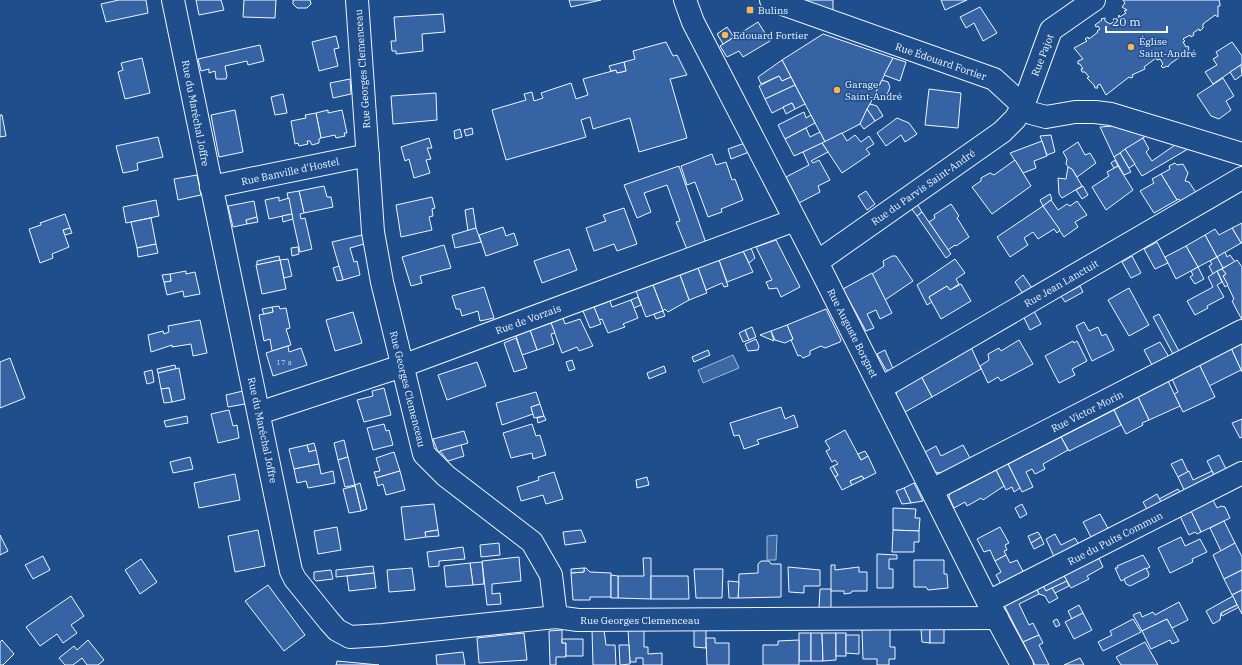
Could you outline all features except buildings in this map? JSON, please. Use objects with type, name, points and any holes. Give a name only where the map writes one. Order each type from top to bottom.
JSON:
[{"type":"street","name":"Rue du Maréchal Joffre","points":[[173,0],[291,571],[295,579],[337,630],[350,637],[556,617]]},
{"type":"street","name":"Rue Georges Clemenceau","points":[[357,0],[373,232],[382,282],[424,454],[446,476],[532,542],[551,575],[556,617],[578,620],[993,610]]},
{"type":"street","name":"Rue Auguste Borgnet","points":[[685,0],[693,22],[818,262],[932,490],[1022,665]]},
{"type":"street","name":"Rue Édouard Fortier","points":[[771,0],[994,79],[1031,113],[1046,117],[1075,112],[1111,114],[1242,154]]},
{"type":"street","name":"Rue Pajot","points":[[1023,106],[1051,30],[1094,0]]},
{"type":"street","name":"Rue du Parvis Saint-André","points":[[818,262],[1002,132],[1015,119],[1023,106]]},
{"type":"street","name":"Rue Banville d'Hostel","points":[[211,187],[368,155]]},
{"type":"street","name":"Rue Jean Lanctuit","points":[[881,388],[1242,178]]},
{"type":"street","name":"Rue de Vorzais","points":[[259,413],[402,366],[795,220]]},
{"type":"street","name":"Rue Victor Morin","points":[[932,490],[1242,331]]},
{"type":"street","name":"Rue du Puits Commun","points":[[993,610],[1242,473]]},
{"type":"water","points":[[733,355],[739,368],[703,383],[698,370]]},
{"type":"water","points":[[777,535],[776,560],[767,560],[767,536]]},
{"type":"place","name":"Bulins","points":[[750,10]]},
{"type":"place","name":"Edouard Fortier","points":[[725,35]]},
{"type":"place","name":"Église Saint-André","points":[[1131,47]]},
{"type":"place","name":"Garage Saint-André","points":[[837,90]]}]
